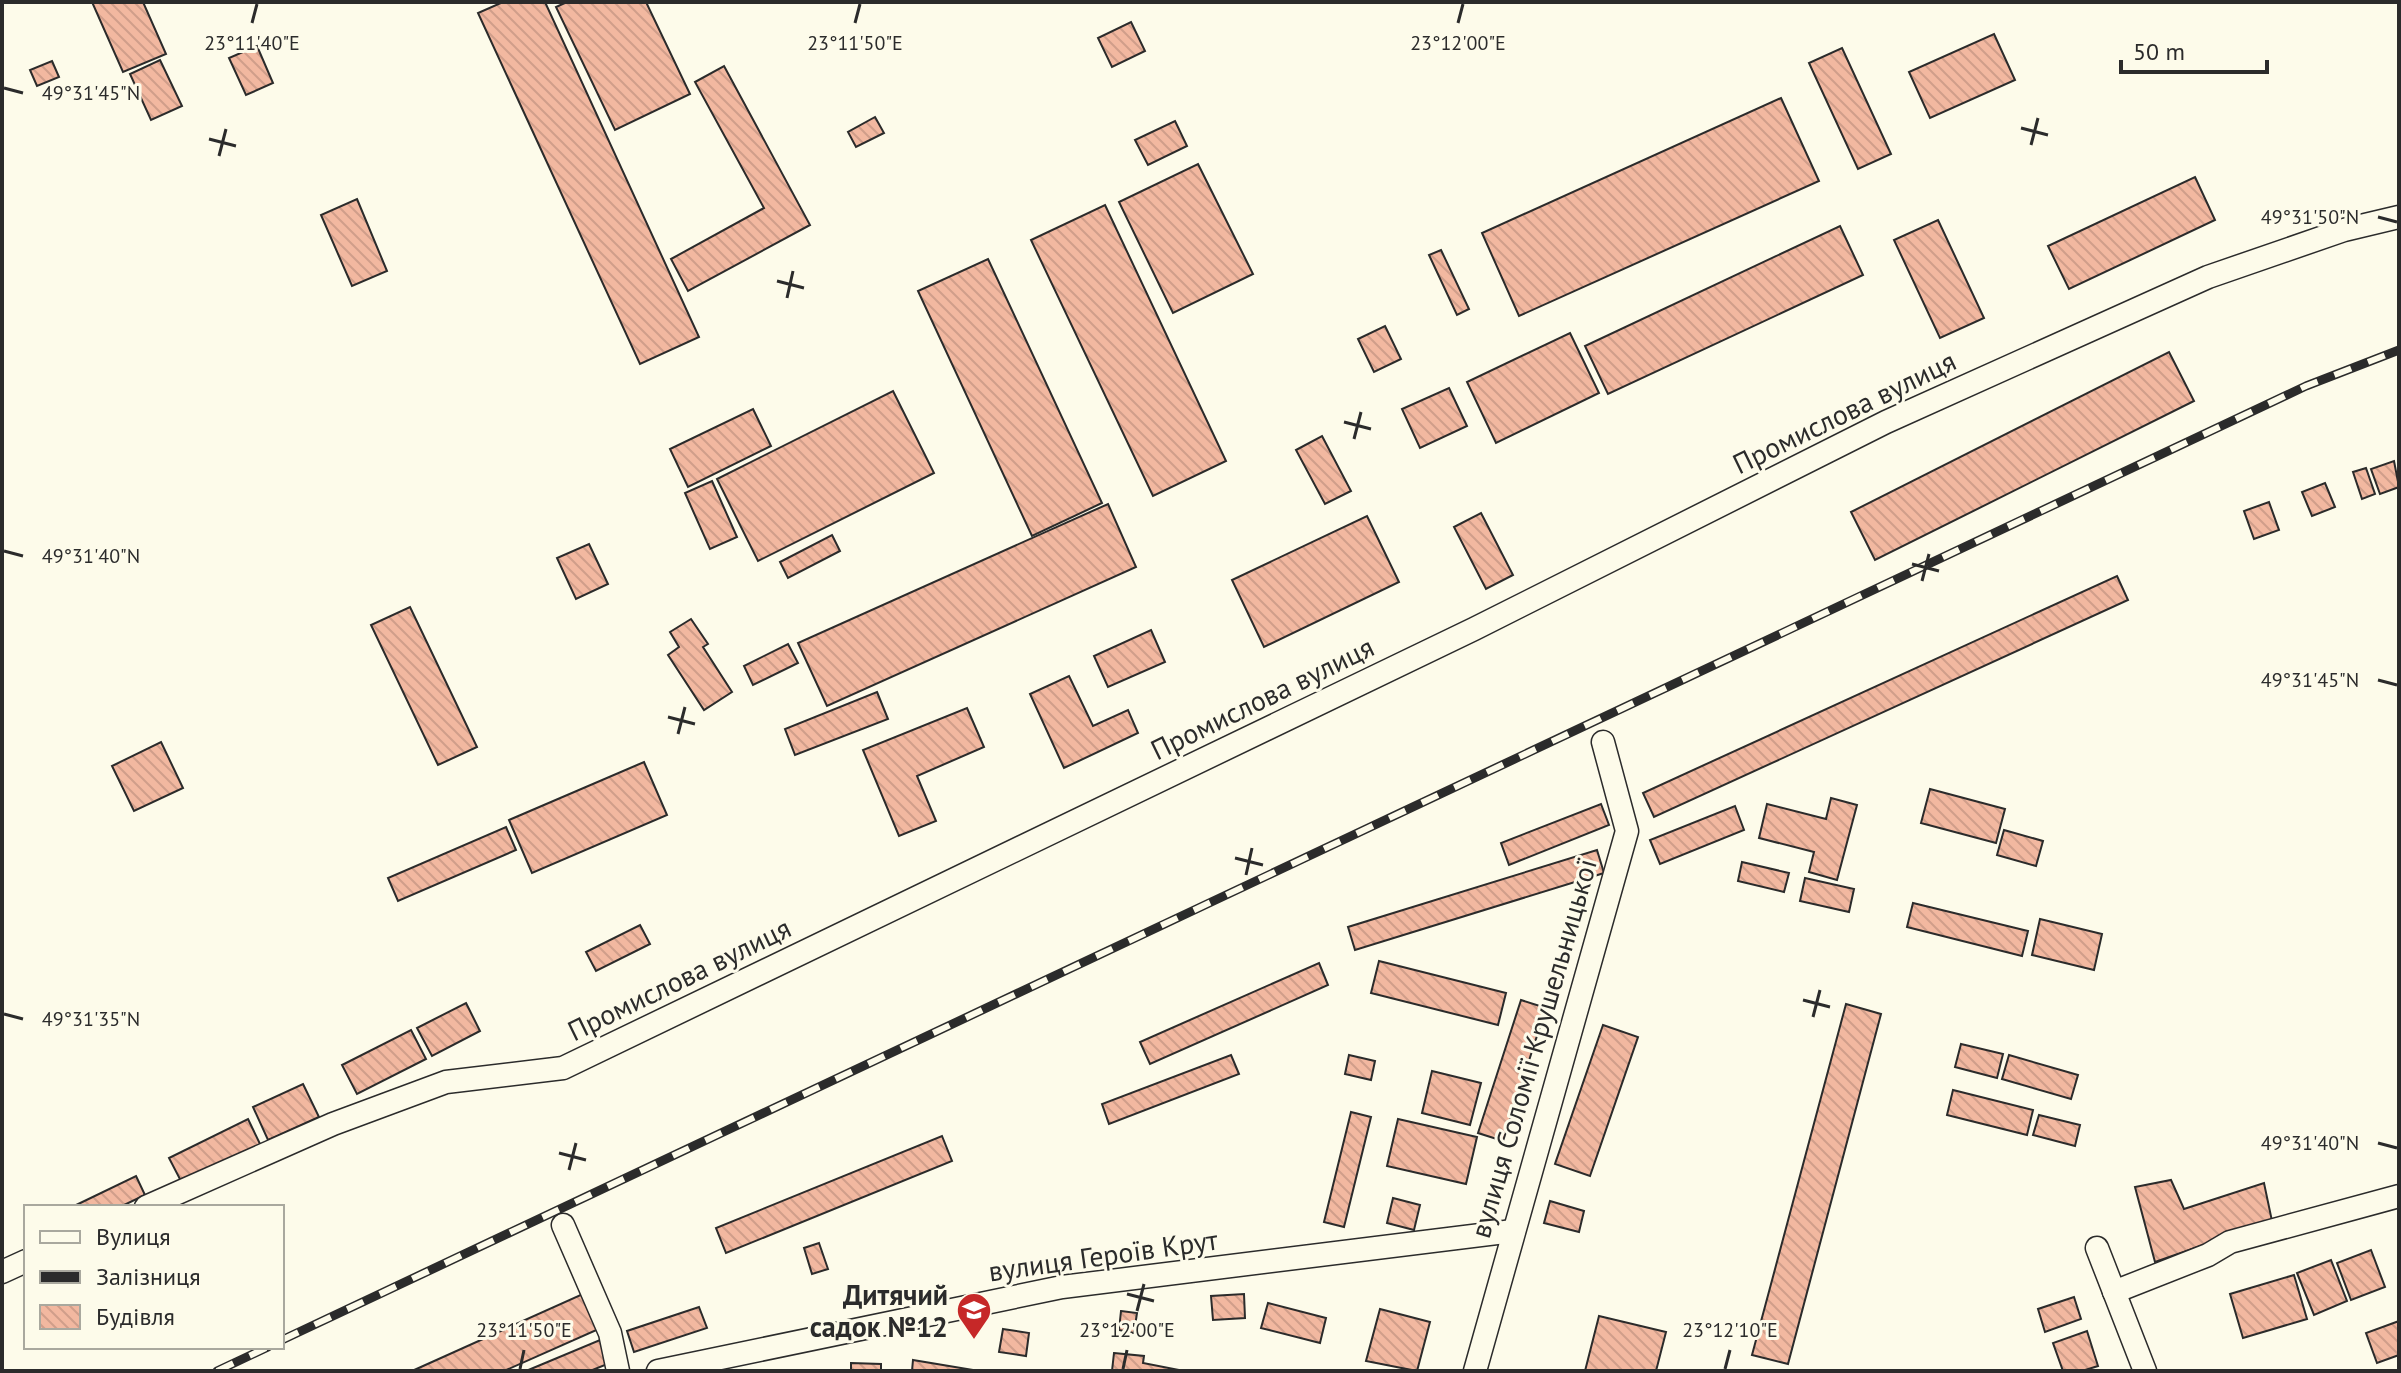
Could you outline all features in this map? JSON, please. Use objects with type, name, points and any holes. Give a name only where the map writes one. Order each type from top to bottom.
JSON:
[{"type":"street","name":"Промислова вулиця","points":[[151,1205],[333,1124],[446,1082],[563,1068],[1460,636],[1886,422],[2208,277],[2344,230],[2399,217]]},
{"type":"street","name":"вулиця Соломії Крушельницької","points":[[1475,1371],[1627,831],[1603,742]]},
{"type":"street","points":[[2114,1292],[2208,1255],[2230,1242],[2399,1196]]},
{"type":"street","points":[[563,1225],[610,1333],[618,1371]]},
{"type":"street","name":"вулиця Героїв Крут","points":[[658,1371],[1099,1281],[1513,1231]]},
{"type":"street","points":[[2097,1248],[2145,1371]]},
{"type":"street","points":[[2,1272],[24,1262]]},
{"type":"building","points":[[92,2],[143,2],[166,54],[123,72]]},
{"type":"building","points":[[503,2],[545,2],[699,337],[640,364],[478,13]]},
{"type":"building","points":[[567,2],[646,2],[690,94],[615,130],[556,7]]},
{"type":"building","points":[[1131,22],[1145,51],[1112,67],[1098,38]]},
{"type":"building","points":[[1994,34],[2015,80],[1930,118],[1909,72]]},
{"type":"building","points":[[257,46],[273,83],[246,95],[229,58]]},
{"type":"building","points":[[1842,48],[1891,154],[1858,169],[1809,63]]},
{"type":"building","points":[[160,60],[182,106],[151,120],[130,74]]},
{"type":"building","points":[[52,61],[59,77],[37,86],[30,70]]},
{"type":"building","points":[[724,66],[810,225],[688,291],[671,259],[764,208],[695,82]]},
{"type":"building","points":[[1781,98],[1819,181],[1519,316],[1482,233]]},
{"type":"building","points":[[875,117],[884,133],[856,147],[848,132]]},
{"type":"building","points":[[1175,121],[1187,146],[1148,165],[1135,140]]},
{"type":"building","points":[[1198,164],[1253,274],[1173,313],[1119,202]]},
{"type":"building","points":[[2195,177],[2215,220],[2069,289],[2048,246]]},
{"type":"building","points":[[357,199],[387,271],[352,286],[321,215]]},
{"type":"building","points":[[1105,205],[1226,461],[1153,496],[1031,240]]},
{"type":"building","points":[[1938,220],[1984,318],[1940,338],[1894,240]]},
{"type":"building","points":[[1840,226],[1863,275],[1608,394],[1585,346]]},
{"type":"building","points":[[1441,250],[1469,309],[1457,315],[1429,255]]},
{"type":"building","points":[[988,259],[1102,503],[1032,536],[918,291]]},
{"type":"building","points":[[1385,326],[1401,359],[1374,372],[1358,339]]},
{"type":"building","points":[[1570,333],[1599,393],[1496,443],[1467,382]]},
{"type":"building","points":[[2169,352],[2194,401],[1875,560],[1851,512]]},
{"type":"building","points":[[1449,388],[1467,426],[1420,448],[1402,409]]},
{"type":"building","points":[[893,391],[934,473],[758,561],[717,479]]},
{"type":"building","points":[[753,409],[771,446],[688,487],[670,449]]},
{"type":"building","points":[[1322,436],[1351,491],[1325,504],[1296,450]]},
{"type":"building","points":[[2394,461],[2399,487],[2380,494],[2371,469]]},
{"type":"building","points":[[2366,468],[2375,494],[2362,499],[2353,472]]},
{"type":"building","points":[[712,481],[737,537],[710,549],[685,493]]},
{"type":"building","points":[[2325,483],[2335,507],[2312,516],[2302,492]]},
{"type":"building","points":[[2269,502],[2279,530],[2254,539],[2244,511]]},
{"type":"building","points":[[1108,504],[1136,567],[827,706],[798,643]]},
{"type":"building","points":[[1481,513],[1513,575],[1486,589],[1454,527]]},
{"type":"building","points":[[1367,516],[1399,582],[1264,647],[1232,580]]},
{"type":"building","points":[[832,535],[840,551],[788,578],[780,562]]},
{"type":"building","points":[[589,544],[608,584],[576,599],[557,558]]},
{"type":"building","points":[[2117,576],[2128,600],[1654,817],[1643,793]]},
{"type":"building","points":[[410,607],[477,747],[438,765],[371,625]]},
{"type":"building","points":[[691,619],[708,644],[703,647],[732,692],[704,710],[668,655],[679,647],[670,632]]},
{"type":"building","points":[[1151,630],[1165,662],[1108,687],[1094,656]]},
{"type":"building","points":[[788,644],[798,663],[753,685],[744,666]]},
{"type":"building","points":[[1069,676],[1093,726],[1128,710],[1138,733],[1064,768],[1030,694]]},
{"type":"building","points":[[877,692],[888,719],[795,755],[785,729]]},
{"type":"building","points":[[967,708],[984,747],[917,776],[936,821],[899,836],[863,750]]},
{"type":"building","points":[[161,742],[183,788],[134,811],[112,766]]},
{"type":"building","points":[[644,762],[667,815],[532,873],[509,820]]},
{"type":"building","points":[[1930,789],[2005,809],[1996,843],[1921,823]]},
{"type":"building","points":[[1831,798],[1857,805],[1837,880],[1809,872],[1814,852],[1759,838],[1767,804],[1826,819]]},
{"type":"building","points":[[1601,804],[1609,825],[1509,865],[1501,843]]},
{"type":"building","points":[[1735,806],[1744,830],[1660,864],[1650,840]]},
{"type":"building","points":[[506,827],[516,850],[398,901],[388,878]]},
{"type":"building","points":[[2004,830],[2043,841],[2036,866],[1997,855]]},
{"type":"building","points":[[1597,850],[1604,873],[1355,950],[1348,927]]},
{"type":"building","points":[[1742,862],[1789,873],[1784,892],[1738,881]]},
{"type":"building","points":[[1805,878],[1854,889],[1849,912],[1800,901]]},
{"type":"building","points":[[1913,903],[2028,931],[2022,956],[1907,927]]},
{"type":"building","points":[[2040,919],[2102,934],[2094,970],[2032,955]]},
{"type":"building","points":[[640,925],[650,944],[596,971],[586,952]]},
{"type":"building","points":[[1379,961],[1506,993],[1498,1025],[1371,993]]},
{"type":"building","points":[[1319,963],[1328,985],[1150,1064],[1140,1042]]},
{"type":"building","points":[[1521,1000],[1546,1008],[1503,1141],[1478,1133]]},
{"type":"building","points":[[466,1003],[480,1031],[432,1056],[417,1028]]},
{"type":"building","points":[[1846,1004],[1881,1014],[1788,1364],[1752,1355]]},
{"type":"building","points":[[1603,1025],[1638,1037],[1590,1176],[1555,1164]]},
{"type":"building","points":[[411,1030],[426,1059],[357,1094],[342,1065]]},
{"type":"building","points":[[1961,1044],[2003,1054],[1997,1078],[1955,1067]]},
{"type":"building","points":[[1231,1055],[1239,1074],[1109,1124],[1102,1104]]},
{"type":"building","points":[[1349,1055],[1375,1061],[1371,1080],[1345,1074]]},
{"type":"building","points":[[2009,1055],[2078,1075],[2071,1099],[2002,1079]]},
{"type":"building","points":[[1432,1071],[1481,1083],[1470,1125],[1422,1113]]},
{"type":"building","points":[[303,1084],[319,1117],[268,1140],[253,1107]]},
{"type":"building","points":[[1953,1090],[2033,1110],[2027,1135],[1947,1115]]},
{"type":"building","points":[[1351,1112],[1371,1117],[1344,1227],[1324,1222]]},
{"type":"building","points":[[2039,1115],[2080,1125],[2075,1146],[2033,1135]]},
{"type":"building","points":[[248,1119],[261,1146],[183,1185],[169,1158]]},
{"type":"building","points":[[1398,1119],[1477,1137],[1466,1184],[1387,1166]]},
{"type":"building","points":[[942,1136],[952,1161],[726,1253],[716,1228]]},
{"type":"building","points":[[136,1176],[145,1195],[124,1205],[76,1205]]},
{"type":"building","points":[[2171,1180],[2184,1209],[2264,1183],[2272,1221],[2155,1262],[2135,1187]]},
{"type":"building","points":[[1393,1198],[1420,1205],[1414,1230],[1387,1223]]},
{"type":"building","points":[[1550,1201],[1584,1211],[1579,1232],[1544,1223]]},
{"type":"building","points":[[819,1243],[828,1269],[812,1274],[804,1248]]},
{"type":"building","points":[[2371,1250],[2385,1287],[2351,1300],[2337,1263]]},
{"type":"building","points":[[2331,1260],[2347,1301],[2314,1315],[2297,1273]]},
{"type":"building","points":[[2294,1275],[2307,1319],[2243,1338],[2230,1294]]},
{"type":"building","points":[[585,1293],[601,1328],[504,1371],[412,1371]]},
{"type":"building","points":[[1244,1294],[1245,1318],[1213,1320],[1211,1296]]},
{"type":"building","points":[[2074,1297],[2081,1319],[2045,1332],[2038,1309]]},
{"type":"building","points":[[1268,1303],[1326,1318],[1320,1343],[1261,1328]]},
{"type":"building","points":[[699,1307],[707,1328],[634,1352],[627,1331]]},
{"type":"building","points":[[1380,1309],[1430,1322],[1417,1371],[1366,1361]]},
{"type":"building","points":[[1121,1311],[1137,1313],[1134,1333],[1119,1330]]},
{"type":"building","points":[[1599,1316],[1666,1332],[1656,1371],[1585,1371]]},
{"type":"building","points":[[2399,1321],[2399,1355],[2377,1363],[2366,1333]]},
{"type":"building","points":[[1003,1329],[1029,1333],[1026,1356],[999,1352]]},
{"type":"building","points":[[2087,1331],[2098,1366],[2082,1371],[2063,1371],[2053,1343]]},
{"type":"building","points":[[600,1340],[610,1363],[590,1371],[526,1371]]},
{"type":"building","points":[[1114,1353],[1144,1356],[1143,1363],[1184,1371],[1112,1371]]},
{"type":"building","points":[[913,1360],[979,1371],[912,1371]]},
{"type":"building","points":[[851,1363],[881,1364],[881,1371],[851,1371]]},
{"type":"railway","points":[[284,1339],[2306,386],[2399,350]]},
{"type":"railway","points":[[217,1371],[264,1349]]},
{"type":"place","name":"Дитячий садок №12","points":[[974,1341]]}]
